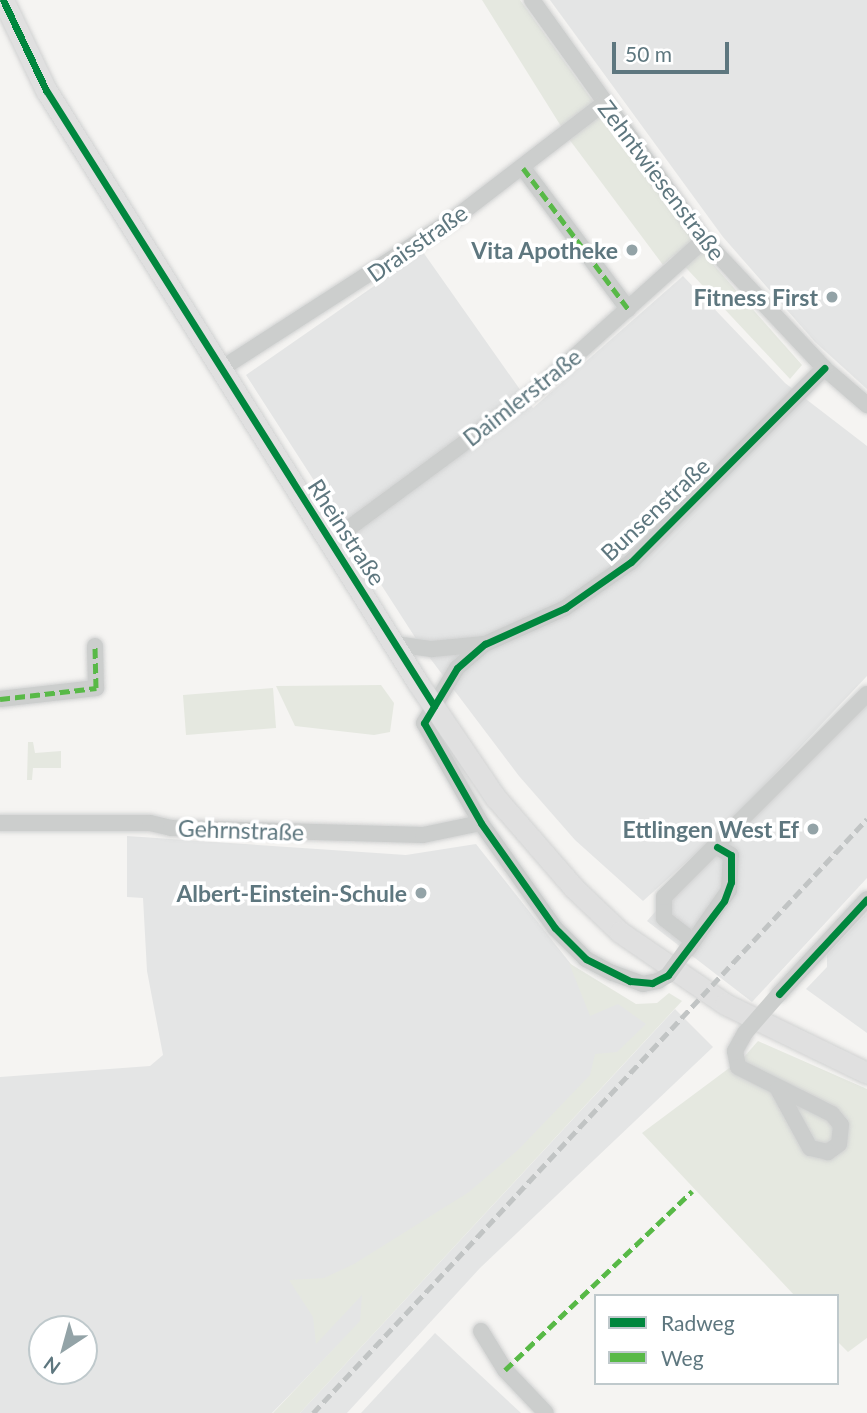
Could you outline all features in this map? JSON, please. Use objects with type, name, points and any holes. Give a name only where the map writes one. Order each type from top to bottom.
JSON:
[{"type":"main road","name":"Rheinstraße","points":[[3,0],[46,90],[434,706],[496,798],[575,888],[620,932],[725,1004],[789,1039],[867,1073]]},
{"type":"street","name":"Zehntwiesenstraße","points":[[532,0],[603,104],[704,240],[824,368],[867,405]]},
{"type":"street","name":"Draisstraße","points":[[221,369],[350,289],[523,168],[603,104]]},
{"type":"street","points":[[523,168],[628,309]]},
{"type":"street","name":"Daimlerstraße","points":[[330,542],[544,384],[704,240]]},
{"type":"street","name":"Bunsenstraße","points":[[434,706],[450,676],[485,644],[565,608],[631,562],[824,368]]},
{"type":"street","name":"Bunsenstraße","points":[[395,644],[424,649],[485,644]]},
{"type":"street","points":[[0,699],[96,688],[95,646]]},
{"type":"street","points":[[690,945],[664,918],[661,907],[664,897],[717,847],[867,694]]},
{"type":"street","points":[[434,706],[426,716],[424,731],[481,823],[555,928],[586,959],[630,981],[658,981],[668,975],[724,901],[731,882],[731,855],[717,847]]},
{"type":"street","name":"Gehrnstraße","points":[[0,823],[150,823],[171,828],[423,835],[481,823]]},
{"type":"street","points":[[778,1089],[738,1067],[735,1051],[745,1033],[867,899]]},
{"type":"street","points":[[481,1331],[505,1370],[546,1413]]},
{"type":"shaded area","points":[[482,0],[520,0],[697,246],[802,365],[790,379],[674,255],[663,265],[569,139]]},
{"type":"shaded area","points":[[550,0],[867,0],[867,389],[815,342],[723,237]]},
{"type":"shaded area","points":[[423,252],[533,408],[683,276],[785,383],[867,446],[867,676],[723,829],[643,901],[575,840],[519,776],[420,645],[246,375]]},
{"type":"shaded area","points":[[381,685],[394,703],[390,732],[374,735],[295,726],[276,686]]},
{"type":"shaded area","points":[[273,688],[276,728],[186,735],[183,695]]},
{"type":"shaded area","points":[[867,692],[867,878],[752,1002],[647,921],[732,826]]},
{"type":"shaded area","points":[[28,742],[33,742],[35,753],[61,751],[61,768],[33,768],[32,780],[27,780]]},
{"type":"shaded area","points":[[127,836],[406,855],[476,844],[578,973],[651,1023],[272,1413],[0,1413],[0,1077],[150,1066],[163,1055],[147,971],[143,898],[127,897]]},
{"type":"shaded area","points":[[867,913],[867,1033],[806,989],[827,967],[827,955]]},
{"type":"shaded area","points":[[569,963],[636,1004],[657,1003],[669,993],[682,1001],[300,1413],[273,1413],[360,1321],[362,1295],[316,1344],[313,1317],[289,1280],[324,1278],[354,1264],[469,1192],[518,1150],[590,1075],[595,1054],[617,1052],[646,1024],[618,1004],[590,1016]]},
{"type":"shaded area","points":[[675,1009],[713,1047],[480,1268],[347,1413],[300,1413]]},
{"type":"shaded area","points":[[758,1041],[867,1089],[867,1338],[848,1352],[839,1343],[839,1294],[793,1294],[642,1133],[744,1057]]},
{"type":"shaded area","points":[[435,1333],[521,1413],[361,1413]]},
{"type":"railway","points":[[313,1413],[867,819]]},
{"type":"marked path","points":[[523,168],[628,309]]},
{"type":"marked path","points":[[0,699],[96,688],[95,646]]},
{"type":"marked path","points":[[505,1370],[692,1191]]},
{"type":"cycle path","points":[[3,0],[46,90],[434,706]]},
{"type":"cycle path","points":[[717,847],[731,855],[731,882],[724,901],[668,975],[652,983],[630,981],[586,959],[555,928],[481,823],[424,723],[457,668],[485,644],[565,608],[631,562],[824,368]]},
{"type":"cycle path","points":[[779,994],[867,899]]},
{"type":"place","name":"Vita Apotheke","points":[[632,250]]},
{"type":"place","name":"Fitness First","points":[[832,297]]},
{"type":"place","name":"Ettlingen West Ef","points":[[813,829]]},
{"type":"place","name":"Albert-Einstein-Schule","points":[[421,893]]}]
